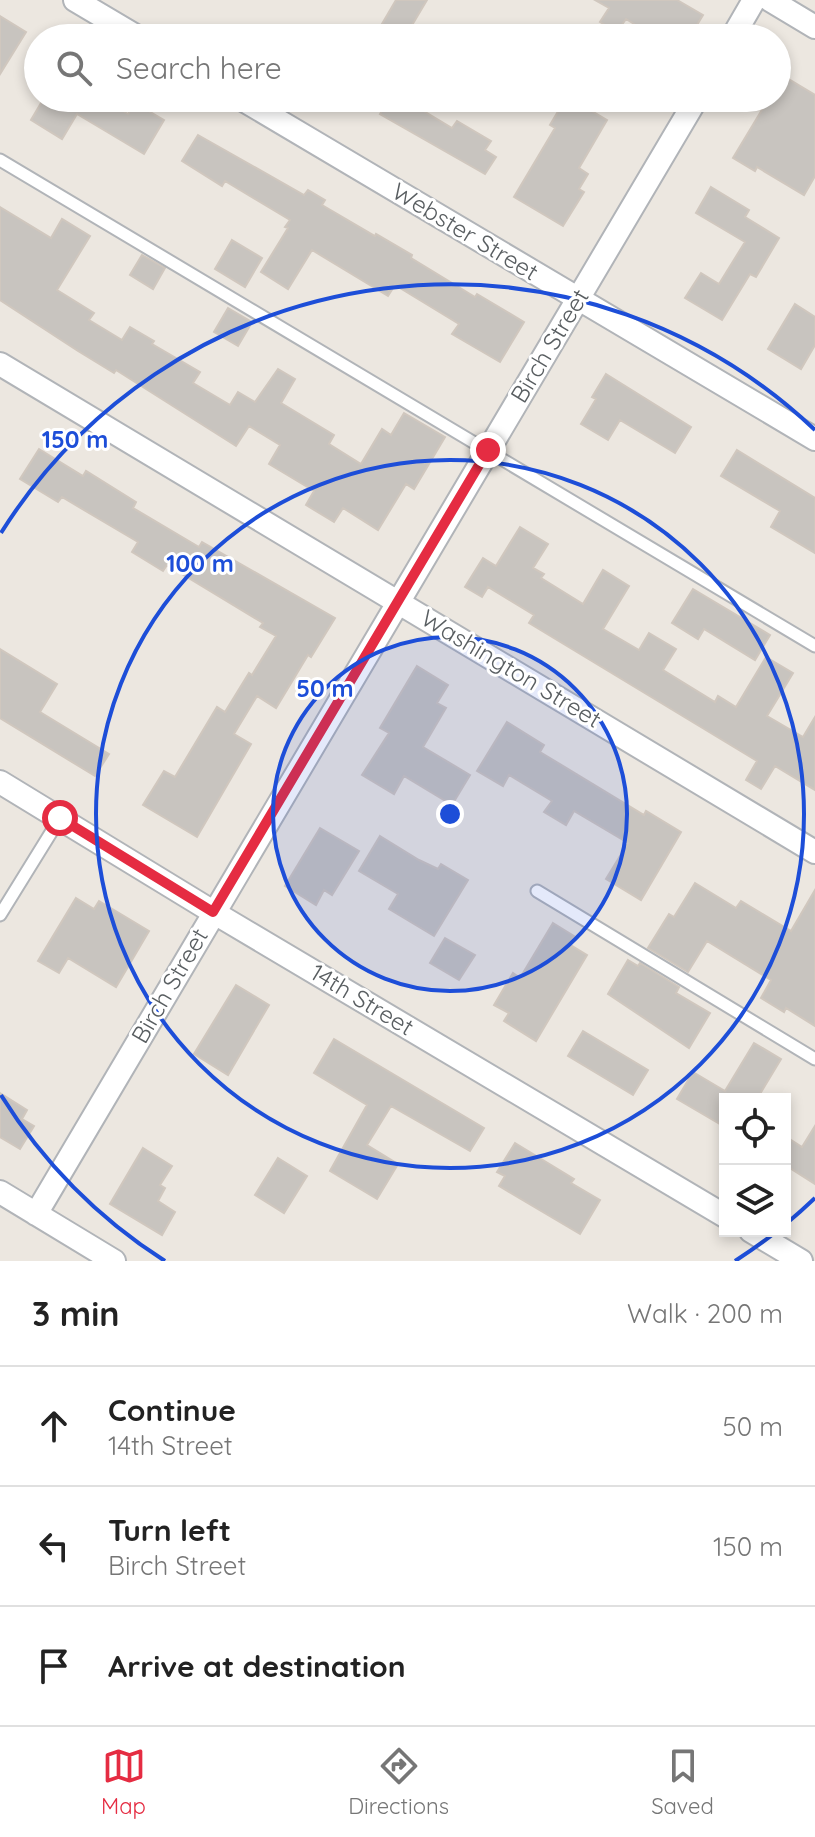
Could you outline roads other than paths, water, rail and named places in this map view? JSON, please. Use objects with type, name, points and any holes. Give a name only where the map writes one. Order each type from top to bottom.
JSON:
[{"type":"street","points":[[75,0],[115,24]]},
{"type":"street","points":[[740,24],[754,0]]},
{"type":"street","points":[[770,0],[815,27]]},
{"type":"street","name":"Webster Street","points":[[263,112],[815,439]]},
{"type":"street","name":"Birch Street","points":[[36,1214],[689,112]]},
{"type":"street","name":"Washington Street","points":[[0,364],[815,852]]},
{"type":"street","name":"14th Street","points":[[0,782],[719,1212]]},
{"type":"street","points":[[0,1192],[114,1261]]},
{"type":"street","points":[[761,1237],[801,1261]]},
{"type":"lane","points":[[0,160],[815,646]]},
{"type":"lane","points":[[0,915],[60,818]]},
{"type":"lane","points":[[537,891],[815,1059]]}]
